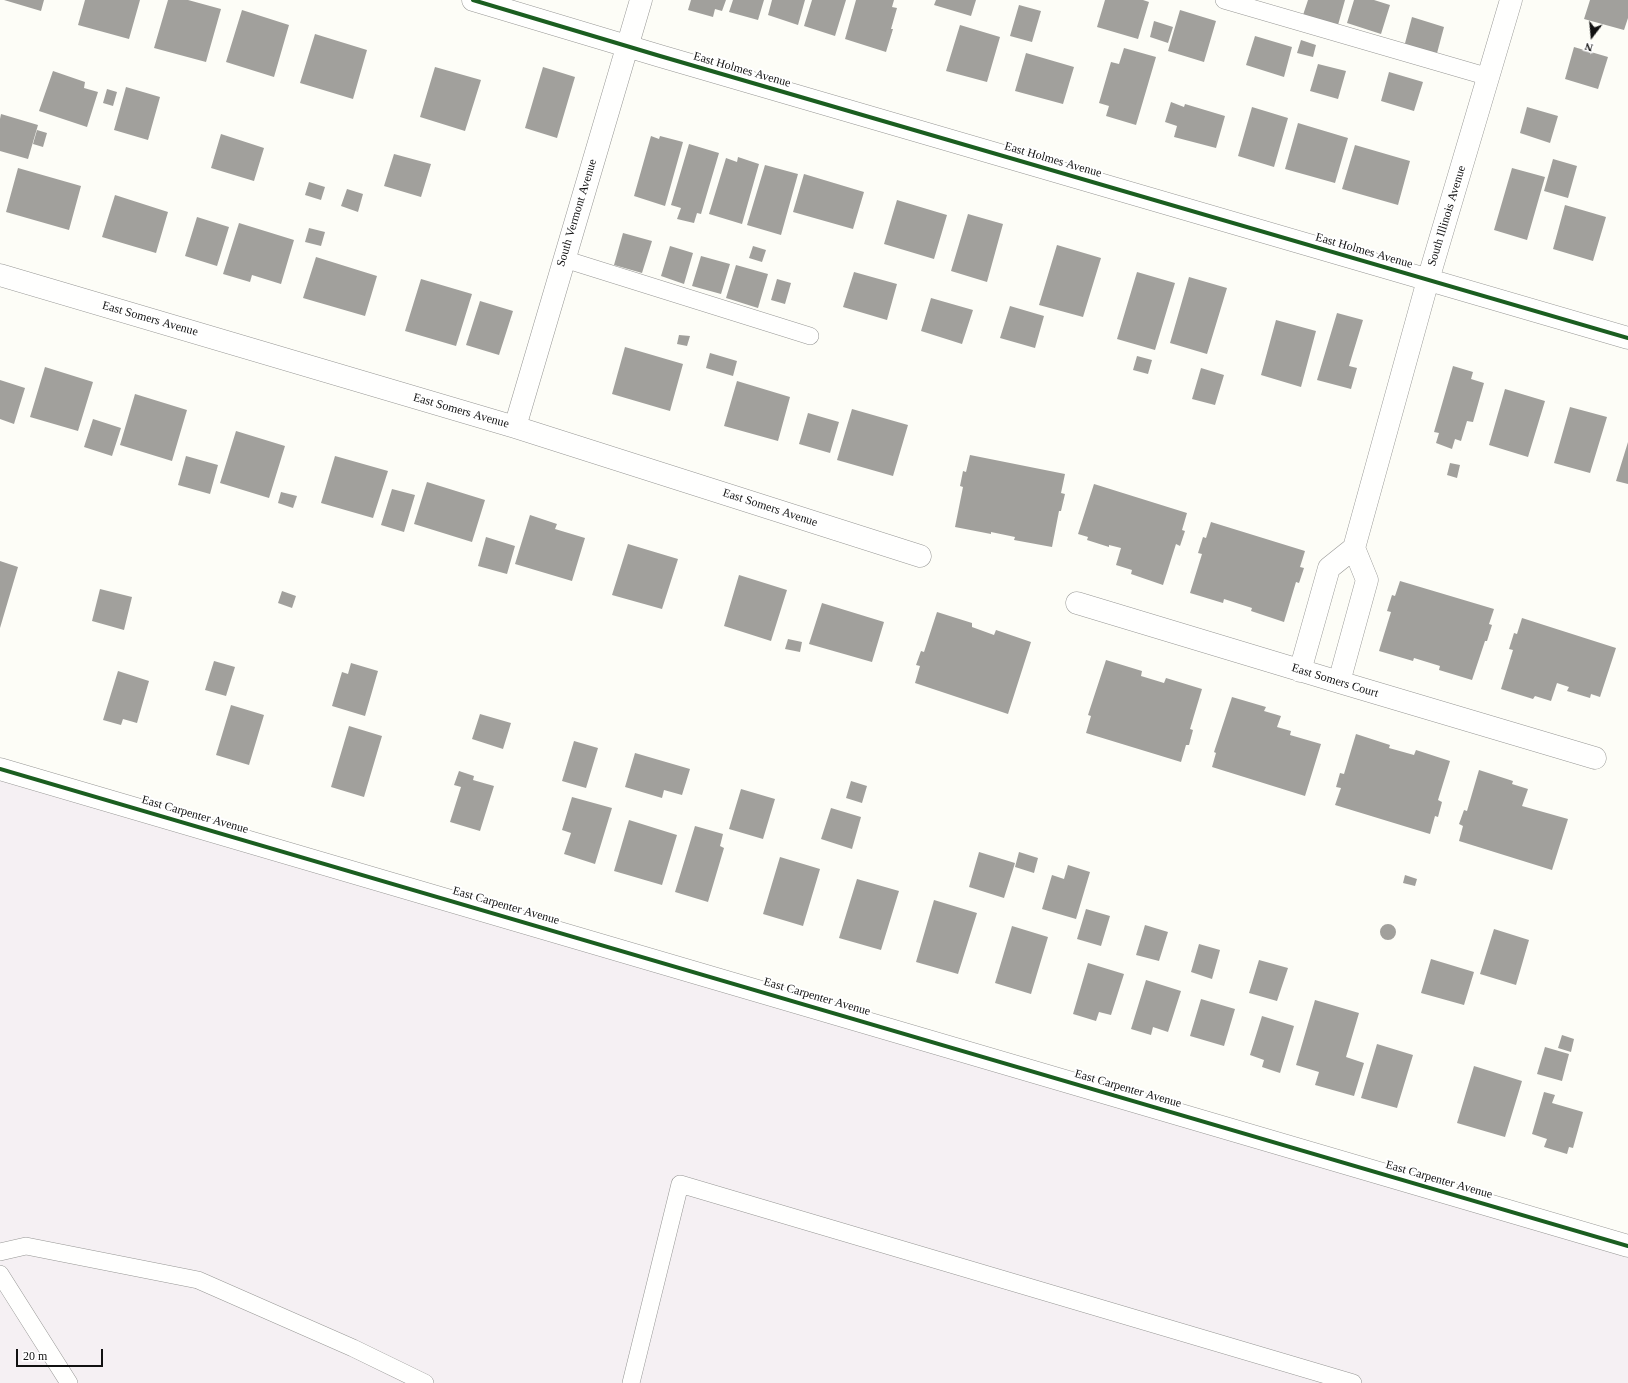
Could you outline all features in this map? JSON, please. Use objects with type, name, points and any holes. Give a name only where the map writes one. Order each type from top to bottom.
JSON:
[{"type":"street","name":"East Holmes Avenue","points":[[474,0],[1628,338]]},
{"type":"street","name":"South Vermont Avenue","points":[[515,426],[641,0]]},
{"type":"street","name":"South Illinois Avenue","points":[[1354,548],[1428,280],[1511,0]]},
{"type":"street","name":"East Somers Avenue","points":[[0,275],[515,426],[925,557]]},
{"type":"street","points":[[1300,671],[1329,568],[1354,548],[1367,580],[1339,682]]},
{"type":"street","name":"East Somers Court","points":[[1077,603],[1300,671],[1595,758]]},
{"type":"street","name":"East Carpenter Avenue","points":[[0,769],[1628,1246]]},
{"type":"lane","points":[[1224,0],[1489,77]]},
{"type":"lane","points":[[564,259],[810,336]]},
{"type":"lane","points":[[631,1383],[680,1184],[1353,1383]]},
{"type":"lane","points":[[0,1252],[26,1246],[198,1280],[353,1348],[425,1383]]},
{"type":"lane","points":[[0,1274],[69,1383]]},
{"type":"shaded area","points":[[0,769],[1628,1246],[1628,1383],[0,1383]]},
{"type":"building","points":[[4,0],[44,0],[41,11]]},
{"type":"building","points":[[85,0],[140,0],[129,39],[78,25]]},
{"type":"building","points":[[168,0],[188,0],[221,9],[206,62],[154,48]]},
{"type":"building","points":[[691,0],[726,0],[722,11],[715,9],[713,17],[688,10]]},
{"type":"building","points":[[733,0],[764,0],[758,20],[729,12]]},
{"type":"building","points":[[772,0],[805,0],[798,25],[768,15]]},
{"type":"building","points":[[812,0],[846,0],[835,36],[804,26]]},
{"type":"building","points":[[856,0],[894,0],[892,7],[897,8],[891,29],[893,29],[886,52],[845,39]]},
{"type":"building","points":[[936,0],[976,0],[971,16],[934,5]]},
{"type":"building","points":[[1105,0],[1143,0],[1149,2],[1138,39],[1097,27]]},
{"type":"building","points":[[1308,0],[1345,0],[1338,25],[1303,15]]},
{"type":"building","points":[[1354,0],[1374,0],[1390,5],[1381,34],[1347,23]]},
{"type":"building","points":[[1590,0],[1628,0],[1628,18],[1624,30],[1584,19]]},
{"type":"building","points":[[1019,5],[1041,11],[1032,42],[1010,36]]},
{"type":"building","points":[[242,10],[289,25],[274,77],[226,62]]},
{"type":"building","points":[[1180,10],[1216,21],[1204,62],[1168,51]]},
{"type":"building","points":[[1412,17],[1444,27],[1436,57],[1404,47]]},
{"type":"building","points":[[1154,21],[1173,27],[1168,43],[1150,37]]},
{"type":"building","points":[[960,25],[1000,37],[987,82],[946,71]]},
{"type":"building","points":[[315,34],[367,50],[353,99],[300,83]]},
{"type":"building","points":[[1255,36],[1292,47],[1284,77],[1246,65]]},
{"type":"building","points":[[1301,40],[1316,45],[1313,57],[1297,53]]},
{"type":"building","points":[[1574,47],[1608,57],[1598,89],[1565,79]]},
{"type":"building","points":[[1124,48],[1156,57],[1136,125],[1106,116],[1109,106],[1099,103],[1111,62],[1119,64]]},
{"type":"building","points":[[1026,53],[1074,67],[1063,104],[1015,91]]},
{"type":"building","points":[[1318,64],[1346,71],[1338,99],[1310,91]]},
{"type":"building","points":[[435,67],[481,80],[465,131],[420,117]]},
{"type":"building","points":[[543,67],[575,77],[557,138],[525,128]]},
{"type":"building","points":[[53,71],[85,82],[84,88],[98,92],[87,127],[39,111]]},
{"type":"building","points":[[1389,72],[1423,82],[1414,111],[1381,101]]},
{"type":"building","points":[[126,87],[160,97],[148,140],[114,130]]},
{"type":"building","points":[[107,89],[117,92],[113,106],[103,103]]},
{"type":"building","points":[[1171,102],[1184,107],[1185,104],[1225,116],[1216,148],[1174,137],[1177,126],[1165,122]]},
{"type":"building","points":[[1252,107],[1288,118],[1274,167],[1238,156]]},
{"type":"building","points":[[1527,107],[1558,116],[1550,143],[1520,133]]},
{"type":"building","points":[[1,114],[38,125],[28,159],[0,151]]},
{"type":"building","points":[[1298,123],[1348,138],[1335,183],[1285,169]]},
{"type":"building","points":[[37,130],[47,133],[43,147],[33,144]]},
{"type":"building","points":[[221,134],[264,148],[254,181],[211,168]]},
{"type":"building","points":[[651,136],[659,139],[660,136],[683,142],[665,206],[634,196]]},
{"type":"building","points":[[689,144],[719,153],[701,214],[697,213],[694,223],[677,219],[681,208],[671,205]]},
{"type":"building","points":[[1355,145],[1410,161],[1398,205],[1342,189]]},
{"type":"building","points":[[394,154],[431,164],[421,197],[384,186]]},
{"type":"building","points":[[738,157],[759,164],[742,224],[709,214],[726,158],[737,162]]},
{"type":"building","points":[[1553,159],[1577,166],[1568,198],[1544,191]]},
{"type":"building","points":[[765,165],[798,174],[781,235],[747,225]]},
{"type":"building","points":[[18,168],[81,186],[69,230],[6,212]]},
{"type":"building","points":[[1512,168],[1545,177],[1527,240],[1494,230]]},
{"type":"building","points":[[804,174],[864,192],[853,229],[793,212]]},
{"type":"building","points":[[309,182],[325,187],[321,200],[305,195]]},
{"type":"building","points":[[347,189],[363,194],[358,212],[341,206]]},
{"type":"building","points":[[115,195],[168,212],[156,253],[102,237]]},
{"type":"building","points":[[897,200],[947,215],[934,259],[884,244]]},
{"type":"building","points":[[1565,205],[1606,217],[1593,261],[1553,249]]},
{"type":"building","points":[[968,214],[1003,224],[987,282],[951,271]]},
{"type":"building","points":[[197,217],[229,227],[217,266],[185,256]]},
{"type":"building","points":[[239,223],[294,240],[281,284],[252,275],[250,282],[223,274]]},
{"type":"building","points":[[309,228],[325,232],[321,246],[305,242]]},
{"type":"building","points":[[623,233],[652,241],[642,273],[614,265]]},
{"type":"building","points":[[1057,245],[1101,258],[1083,317],[1039,305]]},
{"type":"building","points":[[670,246],[693,253],[684,284],[661,276]]},
{"type":"building","points":[[753,246],[766,250],[762,262],[749,258]]},
{"type":"building","points":[[701,256],[730,264],[721,294],[692,286]]},
{"type":"building","points":[[316,257],[377,276],[365,316],[303,298]]},
{"type":"building","points":[[736,265],[768,274],[758,308],[726,298]]},
{"type":"building","points":[[854,272],[897,284],[887,320],[843,307]]},
{"type":"building","points":[[1137,272],[1175,283],[1155,350],[1117,339]]},
{"type":"building","points":[[1189,277],[1227,288],[1207,354],[1170,343]]},
{"type":"building","points":[[421,279],[472,294],[456,346],[405,331]]},
{"type":"building","points":[[777,279],[791,283],[785,304],[771,300]]},
{"type":"building","points":[[931,298],[973,310],[962,344],[921,331]]},
{"type":"building","points":[[480,301],[513,311],[499,355],[466,345]]},
{"type":"building","points":[[1010,306],[1044,316],[1035,348],[1000,338]]},
{"type":"building","points":[[1337,313],[1363,320],[1349,366],[1357,368],[1351,389],[1317,380]]},
{"type":"building","points":[[1276,320],[1316,331],[1301,387],[1261,375]]},
{"type":"building","points":[[679,335],[690,336],[687,346],[677,344]]},
{"type":"building","points":[[625,347],[683,364],[670,411],[612,394]]},
{"type":"building","points":[[710,353],[737,361],[733,376],[706,368]]},
{"type":"building","points":[[1137,356],[1152,360],[1148,374],[1133,370]]},
{"type":"building","points":[[1453,366],[1473,372],[1471,379],[1484,383],[1473,422],[1467,421],[1461,441],[1455,439],[1452,449],[1436,443],[1439,433],[1434,432]]},
{"type":"building","points":[[45,367],[93,382],[78,431],[30,417]]},
{"type":"building","points":[[1201,368],[1224,375],[1215,405],[1192,399]]},
{"type":"building","points":[[0,380],[25,388],[14,424],[0,419]]},
{"type":"building","points":[[737,381],[790,397],[778,441],[724,426]]},
{"type":"building","points":[[1505,389],[1545,401],[1528,457],[1489,445]]},
{"type":"building","points":[[135,394],[187,410],[172,461],[120,445]]},
{"type":"building","points":[[1570,407],[1607,417],[1590,473],[1554,463]]},
{"type":"building","points":[[852,409],[908,425],[893,476],[837,460]]},
{"type":"building","points":[[808,413],[839,422],[830,453],[799,444]]},
{"type":"building","points":[[93,419],[121,428],[112,456],[84,447]]},
{"type":"building","points":[[236,431],[285,446],[269,498],[220,483]]},
{"type":"building","points":[[1628,442],[1628,484],[1616,481]]},
{"type":"building","points":[[970,455],[1065,474],[1061,493],[1065,494],[1061,511],[1059,511],[1052,547],[1014,540],[1015,537],[991,532],[991,534],[955,527],[963,487],[960,486],[963,471],[966,472]]},
{"type":"building","points":[[186,456],[218,465],[210,494],[178,485]]},
{"type":"building","points":[[335,456],[388,471],[373,518],[321,503]]},
{"type":"building","points":[[1450,463],[1460,465],[1457,478],[1447,475]]},
{"type":"building","points":[[427,482],[485,500],[472,542],[414,524]]},
{"type":"building","points":[[1094,484],[1187,513],[1182,530],[1185,531],[1180,546],[1176,544],[1163,585],[1131,574],[1132,570],[1116,565],[1121,548],[1109,545],[1109,547],[1087,540],[1088,537],[1078,534]]},
{"type":"building","points":[[392,489],[415,495],[404,532],[381,525]]},
{"type":"building","points":[[281,492],[297,496],[293,508],[278,503]]},
{"type":"building","points":[[530,515],[557,524],[555,529],[585,538],[572,581],[515,564]]},
{"type":"building","points":[[1211,522],[1305,551],[1300,567],[1304,568],[1299,583],[1296,582],[1284,622],[1251,611],[1252,608],[1224,599],[1223,603],[1190,593],[1202,554],[1198,553],[1203,537],[1206,538]]},
{"type":"building","points":[[486,537],[515,546],[507,574],[478,566]]},
{"type":"building","points":[[628,544],[678,559],[662,609],[612,595]]},
{"type":"building","points":[[0,561],[18,567],[0,628]]},
{"type":"building","points":[[739,575],[787,590],[771,641],[724,626]]},
{"type":"building","points":[[1400,581],[1494,609],[1489,624],[1492,625],[1472,680],[1439,670],[1440,666],[1414,658],[1413,661],[1379,651],[1391,612],[1387,611],[1392,595],[1395,596]]},
{"type":"building","points":[[100,589],[132,597],[124,630],[92,621]]},
{"type":"building","points":[[282,591],[296,596],[292,608],[278,603]]},
{"type":"building","points":[[822,603],[884,622],[872,662],[809,644]]},
{"type":"building","points":[[937,612],[972,623],[972,627],[994,635],[996,630],[1031,642],[1008,714],[915,683],[920,666],[916,665],[921,651],[924,652]]},
{"type":"building","points":[[1522,618],[1616,648],[1600,697],[1591,694],[1590,698],[1567,691],[1569,687],[1557,683],[1551,701],[1535,696],[1533,699],[1501,689],[1513,650],[1509,649],[1514,633],[1517,634]]},
{"type":"building","points":[[788,639],[802,642],[800,652],[785,649]]},
{"type":"building","points":[[1106,660],[1142,671],[1141,676],[1164,683],[1166,678],[1202,689],[1190,729],[1193,730],[1189,745],[1186,745],[1181,762],[1086,733],[1091,716],[1088,715]]},
{"type":"building","points":[[214,661],[235,667],[226,696],[205,690]]},
{"type":"building","points":[[351,663],[378,671],[365,716],[332,706],[342,672],[348,674]]},
{"type":"building","points":[[118,671],[149,681],[137,723],[123,719],[121,725],[103,720]]},
{"type":"building","points":[[1232,697],[1266,707],[1264,711],[1281,716],[1277,727],[1291,731],[1290,735],[1321,744],[1305,796],[1212,767],[1216,753],[1214,752]]},
{"type":"building","points":[[231,705],[264,715],[249,765],[216,755]]},
{"type":"building","points":[[480,714],[511,723],[503,749],[472,739]]},
{"type":"building","points":[[349,726],[382,736],[364,797],[331,787]]},
{"type":"building","points":[[1356,734],[1390,745],[1389,748],[1414,755],[1416,750],[1450,761],[1438,800],[1442,802],[1438,817],[1435,816],[1430,834],[1335,805],[1341,788],[1336,787],[1340,773],[1344,774]]},
{"type":"building","points":[[574,741],[598,748],[586,788],[562,781]]},
{"type":"building","points":[[635,753],[690,769],[682,795],[664,790],[662,798],[625,787]]},
{"type":"building","points":[[1479,770],[1513,781],[1512,784],[1528,789],[1522,806],[1568,819],[1552,870],[1459,841],[1463,826],[1459,824],[1464,810],[1467,811]]},
{"type":"building","points":[[459,771],[474,776],[473,780],[494,786],[480,831],[450,822],[461,787],[454,785]]},
{"type":"building","points":[[851,781],[867,786],[862,803],[846,798]]},
{"type":"building","points":[[741,789],[775,799],[763,839],[729,829]]},
{"type":"building","points":[[572,797],[612,808],[595,864],[564,854],[571,833],[562,830]]},
{"type":"building","points":[[831,808],[861,817],[852,849],[821,839]]},
{"type":"building","points":[[629,820],[677,835],[662,885],[614,871]]},
{"type":"building","points":[[695,826],[723,834],[720,846],[724,848],[708,902],[675,892]]},
{"type":"building","points":[[979,852],[1015,863],[1004,898],[969,887]]},
{"type":"building","points":[[1019,852],[1038,858],[1034,873],[1015,867]]},
{"type":"building","points":[[780,857],[820,869],[803,926],[763,914]]},
{"type":"building","points":[[1068,865],[1090,872],[1076,919],[1042,909],[1052,875],[1064,879]]},
{"type":"building","points":[[1405,875],[1417,879],[1415,886],[1403,883]]},
{"type":"building","points":[[857,879],[899,891],[881,950],[839,938]]},
{"type":"building","points":[[934,900],[977,913],[958,974],[916,962]]},
{"type":"building","points":[[1086,909],[1110,916],[1101,946],[1077,939]]},
{"type":"building","points":[[1385,924],[1391,924],[1396,929],[1394,938],[1391,940],[1385,940],[1380,935],[1380,929]]},
{"type":"building","points":[[1145,925],[1168,932],[1159,961],[1136,955]]},
{"type":"building","points":[[1012,926],[1048,937],[1031,994],[995,983]]},
{"type":"building","points":[[1494,929],[1529,940],[1516,985],[1480,974]]},
{"type":"building","points":[[1199,944],[1220,950],[1212,979],[1191,972]]},
{"type":"building","points":[[1431,959],[1474,972],[1464,1005],[1421,993]]},
{"type":"building","points":[[1259,960],[1288,968],[1277,1001],[1249,993]]},
{"type":"building","points":[[1088,963],[1124,974],[1111,1015],[1099,1012],[1096,1021],[1073,1014]]},
{"type":"building","points":[[1146,980],[1181,991],[1168,1032],[1153,1027],[1151,1035],[1131,1029]]},
{"type":"building","points":[[1201,999],[1235,1009],[1224,1046],[1190,1036]]},
{"type":"building","points":[[1315,1000],[1359,1013],[1346,1057],[1364,1063],[1354,1096],[1315,1085],[1319,1072],[1296,1065]]},
{"type":"building","points":[[1262,1016],[1294,1026],[1280,1073],[1262,1067],[1264,1060],[1250,1055]]},
{"type":"building","points":[[1562,1035],[1574,1039],[1571,1052],[1558,1048]]},
{"type":"building","points":[[1377,1044],[1413,1055],[1397,1108],[1361,1098]]},
{"type":"building","points":[[1545,1047],[1569,1054],[1562,1081],[1537,1074]]},
{"type":"building","points":[[1474,1066],[1522,1081],[1505,1137],[1457,1123]]},
{"type":"building","points":[[1544,1092],[1555,1095],[1552,1103],[1583,1112],[1573,1148],[1569,1147],[1567,1154],[1544,1147],[1547,1139],[1532,1134]]},
{"type":"cycle path","points":[[473,0],[660,56],[1628,338]]},
{"type":"cycle path","points":[[0,769],[1628,1246]]}]
